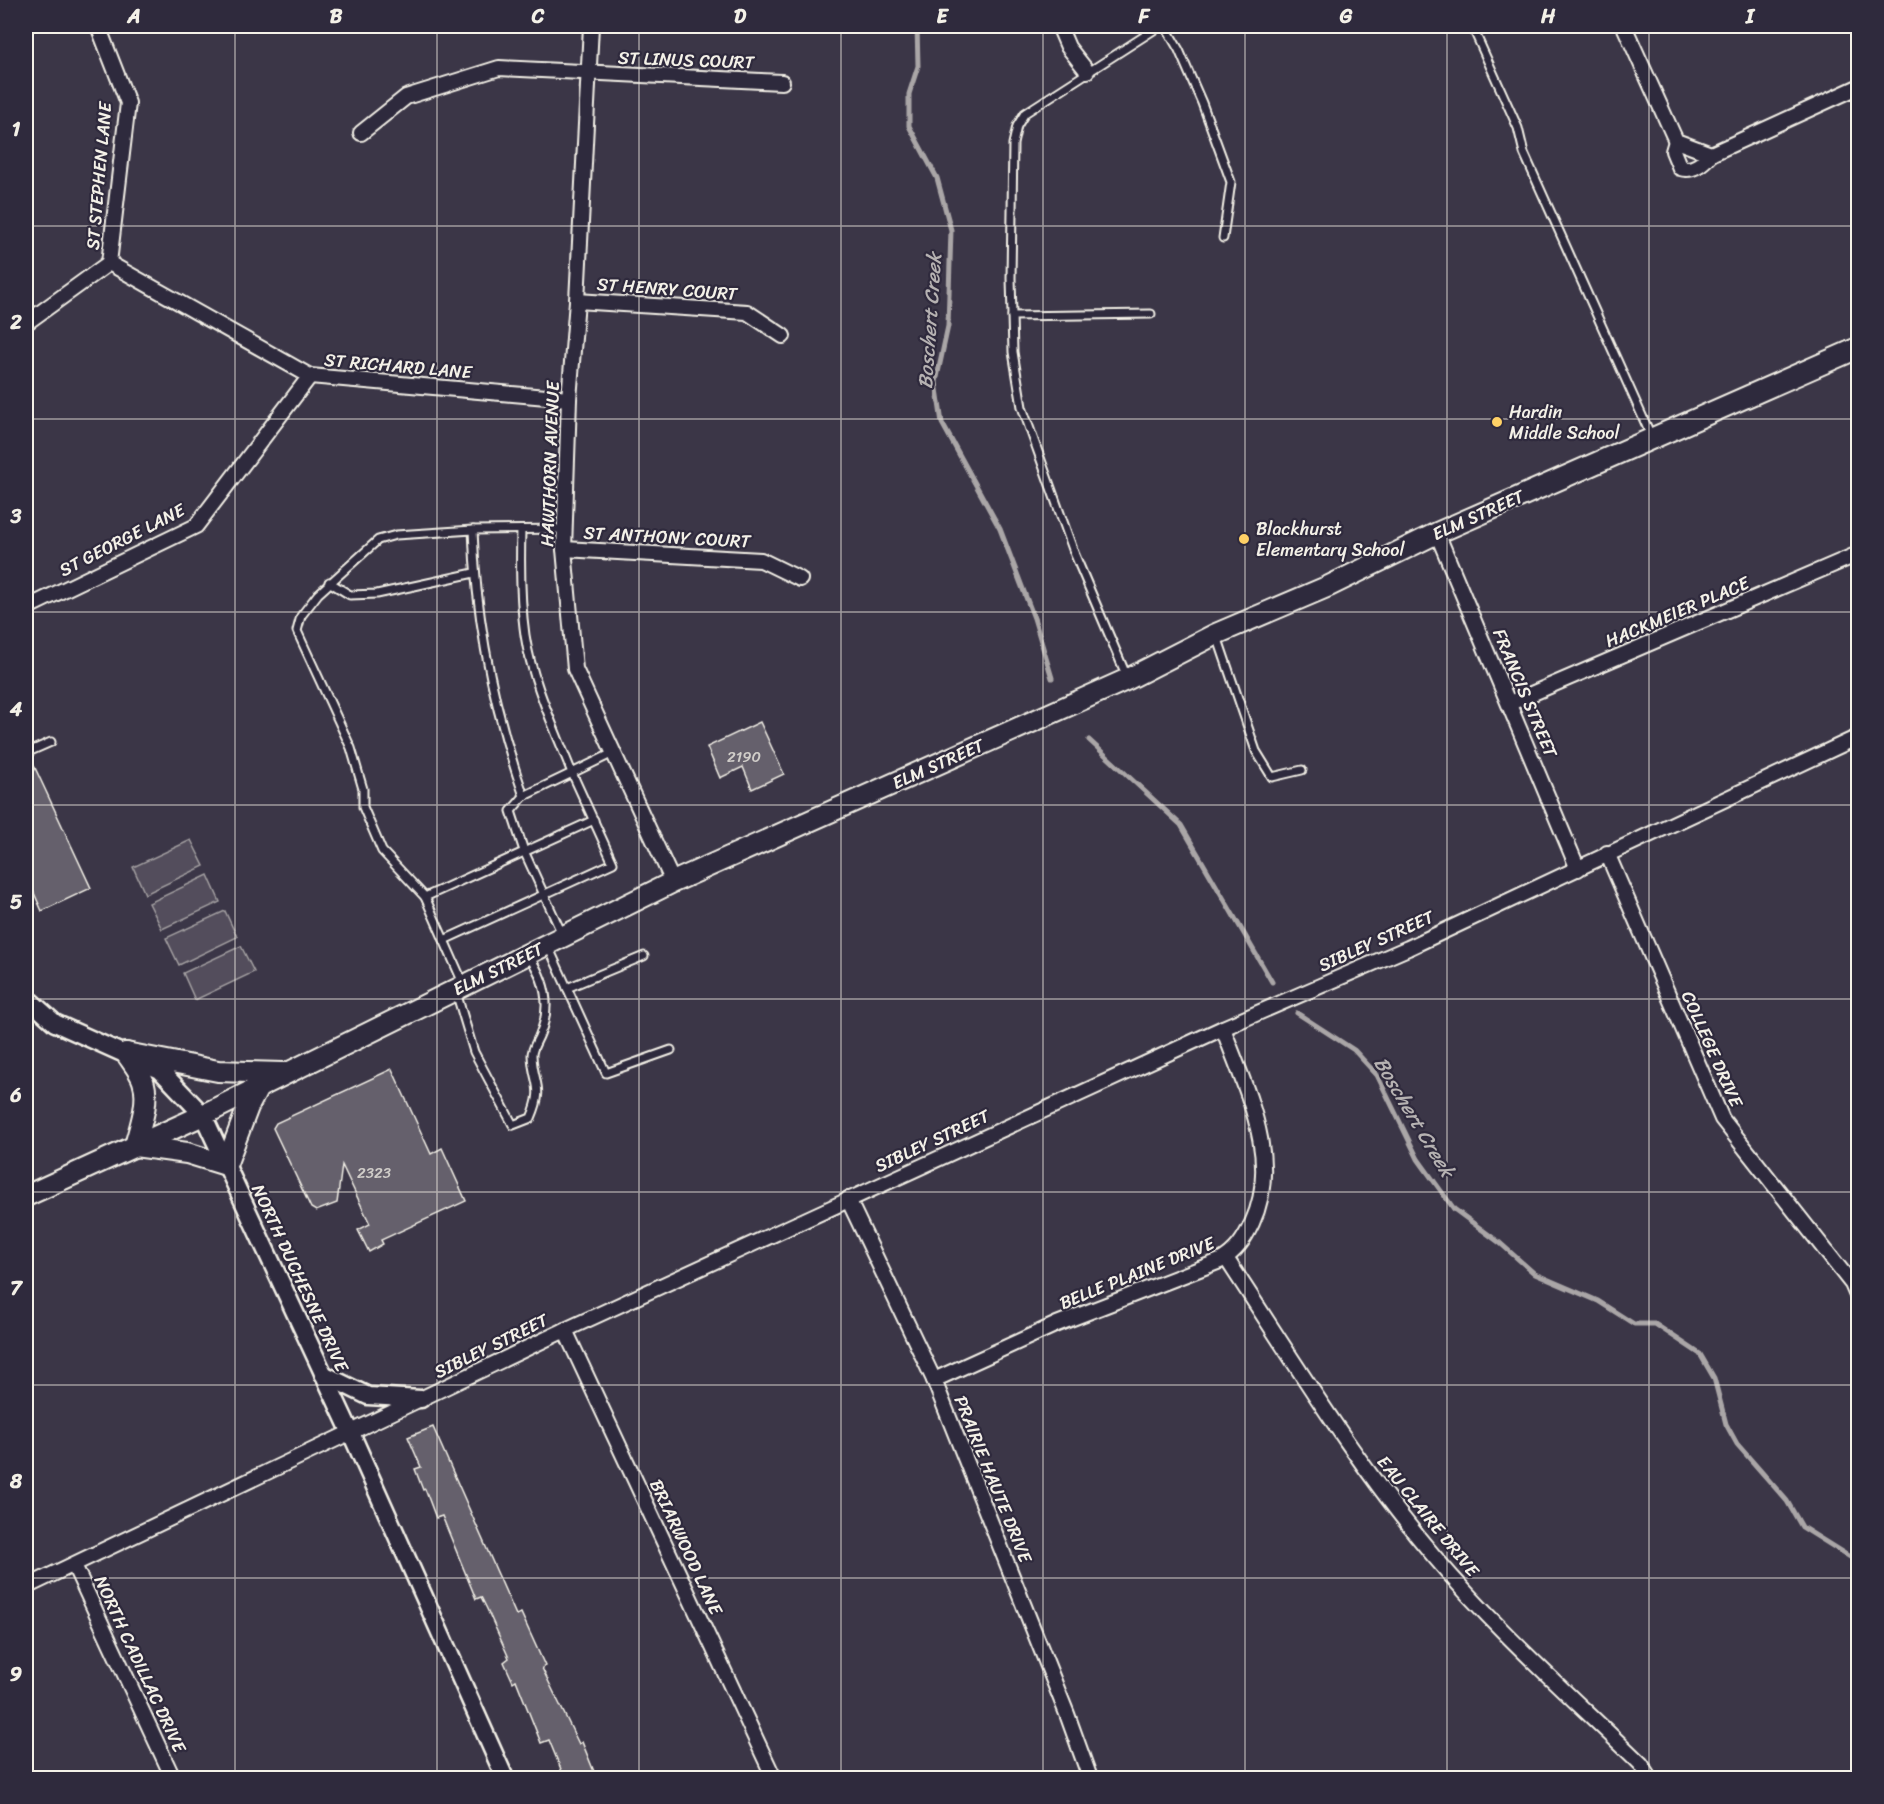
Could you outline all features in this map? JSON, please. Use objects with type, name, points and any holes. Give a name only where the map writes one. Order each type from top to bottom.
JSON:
[{"type":"main road","name":"ELM STREET","points":[[26,1196],[203,1115],[673,882],[1128,679],[1216,634],[1329,586],[1437,532],[1858,348]]},
{"type":"main road","points":[[126,1053],[218,1071],[286,1073]]},
{"type":"main road","points":[[126,1053],[143,1081],[145,1095],[143,1115],[135,1146],[187,1153],[226,1165],[248,1107],[260,1086]]},
{"type":"street","name":"ST STEPHEN LANE","points":[[98,26],[128,103],[109,263]]},
{"type":"street","name":"HAWTHORN AVENUE","points":[[591,26],[577,301],[569,399],[564,549],[575,669],[673,882]]},
{"type":"street","points":[[1059,26],[1068,47],[1087,71]]},
{"type":"street","points":[[1624,26],[1676,141],[1673,151],[1680,168],[1687,170],[1702,164],[1712,154],[1858,87]]},
{"type":"street","name":"ST LINUS COURT","points":[[361,133],[406,96],[499,68],[782,82]]},
{"type":"street","points":[[1676,141],[1712,154]]},
{"type":"street","points":[[26,323],[109,263]]},
{"type":"street","name":"ST RICHARD LANE","points":[[109,263],[310,376],[569,399]]},
{"type":"street","name":"ST HENRY COURT","points":[[577,301],[747,312],[783,336]]},
{"type":"street","name":"ST GEORGE LANE","points":[[26,608],[196,526],[310,376]]},
{"type":"street","name":"FRANCIS STREET","points":[[1437,532],[1578,868]]},
{"type":"street","name":"ST ANTHONY COURT","points":[[564,549],[761,560],[800,579]]},
{"type":"street","name":"HACKMEIER PLACE","points":[[1510,703],[1858,554]]},
{"type":"street","name":"SIBLEY STREET","points":[[26,1587],[565,1330],[1223,1028],[1408,948],[1607,853],[1858,738]]},
{"type":"street","name":"COLLEGE DRIVE","points":[[1607,853],[1722,1119],[1852,1284],[1858,1298]]},
{"type":"street","name":"NORTH DUCHESNE DRIVE","points":[[26,997],[55,1023],[160,1070],[203,1115],[351,1433],[505,1779]]},
{"type":"street","name":"BELLE PLAINE DRIVE","points":[[934,1380],[1057,1324],[1226,1258],[1241,1244],[1262,1198],[1265,1168],[1261,1140],[1251,1106],[1223,1028]]},
{"type":"street","name":"PRAIRIE HAUTE DRIVE","points":[[848,1199],[934,1380],[1067,1714],[1090,1779]]},
{"type":"street","name":"EAU CLAIRE DRIVE","points":[[1226,1258],[1358,1459],[1434,1557],[1472,1598],[1641,1764],[1650,1779]]},
{"type":"street","name":"BRIARWOOD LANE","points":[[565,1330],[774,1779]]},
{"type":"street","points":[[323,1374],[368,1396],[421,1399]]},
{"type":"street","name":"NORTH CADILLAC DRIVE","points":[[74,1564],[173,1779]]},
{"type":"lane","points":[[1128,679],[1074,555],[1022,406],[1013,352],[1012,316],[1012,144],[1017,126],[1026,112],[1087,71],[1162,26],[1179,50],[1202,103],[1231,182],[1223,238]]},
{"type":"lane","points":[[1472,26],[1518,128],[1524,153],[1652,439]]},
{"type":"lane","points":[[1012,316],[1151,314]]},
{"type":"lane","points":[[527,954],[541,977],[547,1014],[532,1053],[540,1090],[538,1103],[531,1118],[513,1125],[474,1052],[460,987],[444,940],[425,897],[382,851],[363,807],[363,789],[351,748],[297,631],[301,616],[329,582],[378,540],[396,535],[473,530],[565,529]]},
{"type":"lane","points":[[473,530],[475,597],[490,679],[503,738],[524,796]]},
{"type":"lane","points":[[444,940],[613,863],[572,773],[544,703],[525,637],[519,575],[521,530]]},
{"type":"lane","points":[[329,582],[350,596],[377,594],[474,573]]},
{"type":"lane","points":[[1216,634],[1256,751],[1272,777],[1302,770]]},
{"type":"lane","points":[[26,753],[51,742]]},
{"type":"lane","points":[[613,753],[524,796],[511,811],[524,851],[544,894],[567,988],[606,1073],[671,1050]]},
{"type":"lane","points":[[425,897],[594,820]]},
{"type":"lane","points":[[567,988],[644,956]]},
{"type":"shaded area","points":[[191,840],[204,866],[145,894],[133,867]]},
{"type":"shaded area","points":[[208,875],[220,902],[162,929],[149,903]]},
{"type":"shaded area","points":[[225,911],[237,937],[179,965],[166,938]]},
{"type":"shaded area","points":[[241,946],[254,972],[195,1000],[183,973]]},
{"type":"building","points":[[760,722],[784,774],[752,789],[743,767],[720,778],[707,747]]},
{"type":"building","points":[[30,757],[91,888],[42,911],[26,875],[26,759]]},
{"type":"building","points":[[392,1069],[431,1154],[442,1148],[466,1201],[381,1240],[383,1244],[369,1252],[358,1230],[370,1224],[342,1165],[337,1203],[316,1211],[311,1208],[273,1128],[276,1123]]},
{"type":"building","points":[[433,1427],[516,1615],[521,1613],[545,1666],[542,1668],[579,1744],[582,1742],[597,1779],[565,1779],[549,1740],[541,1743],[516,1680],[513,1682],[504,1662],[509,1658],[487,1609],[481,1597],[476,1599],[442,1516],[436,1518],[415,1469],[421,1467],[408,1437]]},
{"type":"waterway","name":"Boschert Creek","points":[[917,26],[918,66],[909,94],[909,126],[937,178],[951,230],[948,326],[936,382],[942,423],[1000,529],[1034,618],[1052,678]]},
{"type":"waterway","name":"Boschert Creek","points":[[1089,740],[1181,825],[1272,982]]},
{"type":"waterway","name":"Boschert Creek","points":[[1297,1013],[1354,1050],[1377,1075],[1418,1159],[1454,1209],[1500,1243],[1535,1274],[1598,1301],[1634,1324],[1655,1324],[1700,1354],[1714,1378],[1726,1424],[1737,1444],[1787,1501],[1802,1527],[1858,1562]]},
{"type":"place","name":"Hardin Middle School","points":[[1497,422]]},
{"type":"place","name":"Blackhurst Elementary School","points":[[1244,539]]}]
